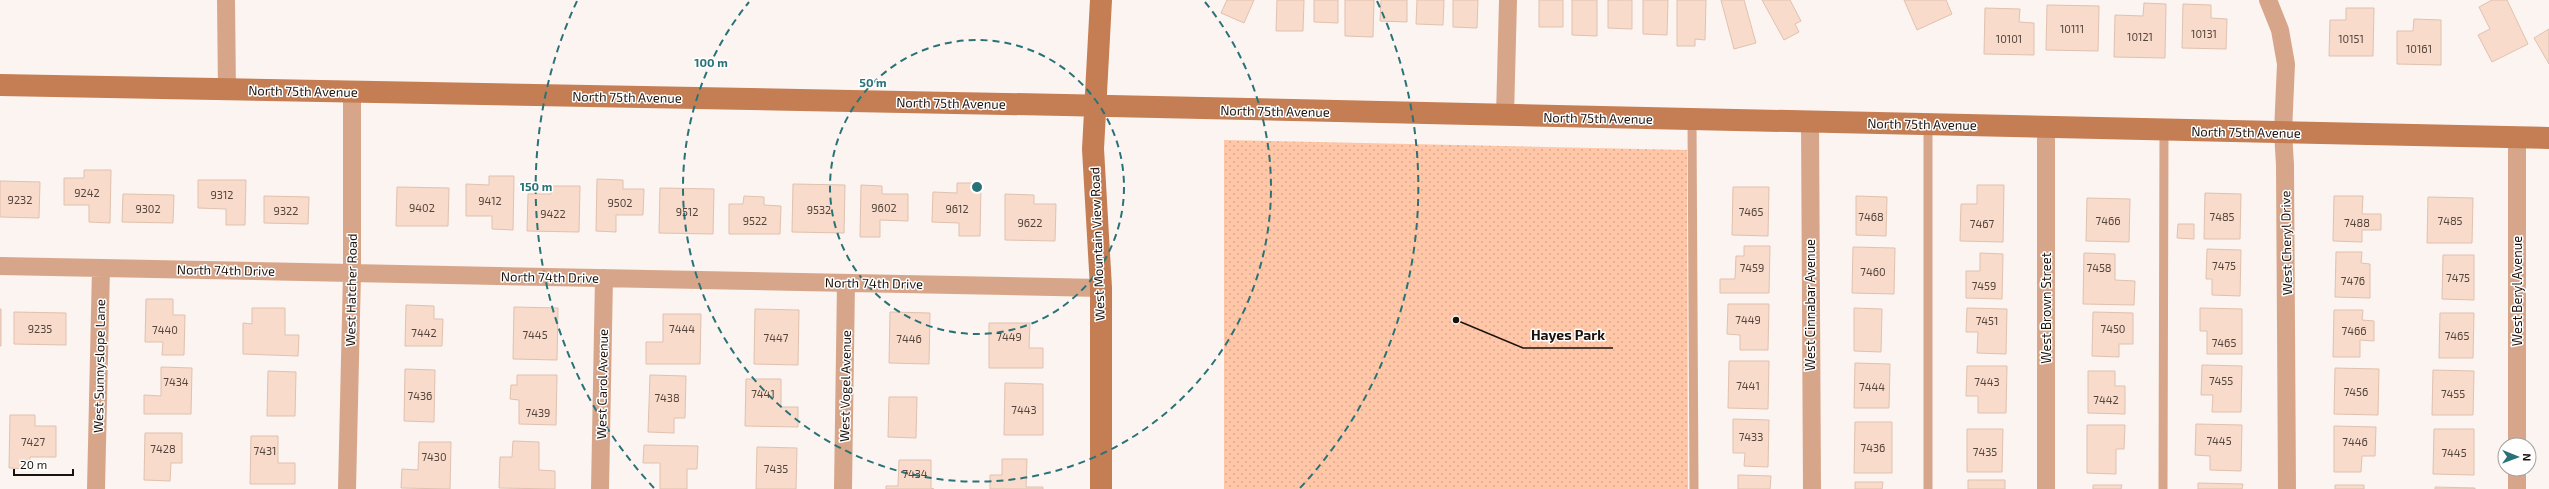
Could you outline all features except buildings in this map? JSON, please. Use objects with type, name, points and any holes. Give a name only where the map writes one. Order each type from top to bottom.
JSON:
[{"type":"main road","name":"West Mountain View Road","points":[[1101,0],[1093,149],[1101,288],[1101,489]]},
{"type":"main road","name":"North 75th Avenue","points":[[0,85],[227,91],[1095,106],[1505,116],[1810,121],[2164,131],[2549,138]]},
{"type":"street","points":[[226,0],[227,91]]},
{"type":"street","points":[[1505,116],[1508,0]]},
{"type":"street","name":"West Cheryl Drive","points":[[2268,0],[2280,30],[2286,64],[2283,132],[2285,165],[2287,489]]},
{"type":"street","name":"West Hatcher Road","points":[[347,489],[352,273],[352,92]]},
{"type":"street","name":"West Cinnabar Avenue","points":[[1810,121],[1812,489]]},
{"type":"street","name":"West Brown Street","points":[[2046,127],[2046,489]]},
{"type":"street","name":"West Beryl Avenue","points":[[2517,138],[2517,437]]},
{"type":"street","name":"North 74th Drive","points":[[0,266],[1101,288]]},
{"type":"street","name":"West Sunnyslope Lane","points":[[96,489],[101,268]]},
{"type":"street","name":"West Carol Avenue","points":[[600,489],[604,278]]},
{"type":"street","name":"West Vogel Avenue","points":[[843,489],[846,283]]},
{"type":"street","points":[[2517,477],[2517,489]]},
{"type":"lane","points":[[1692,119],[1694,489]]},
{"type":"lane","points":[[1928,124],[1928,489]]},
{"type":"lane","points":[[2164,131],[2164,489]]},
{"type":"shaded area","points":[[1224,140],[1687,150],[1688,489],[1224,489]]},
{"type":"place","name":"Hayes Park","points":[[1456,320]]}]
